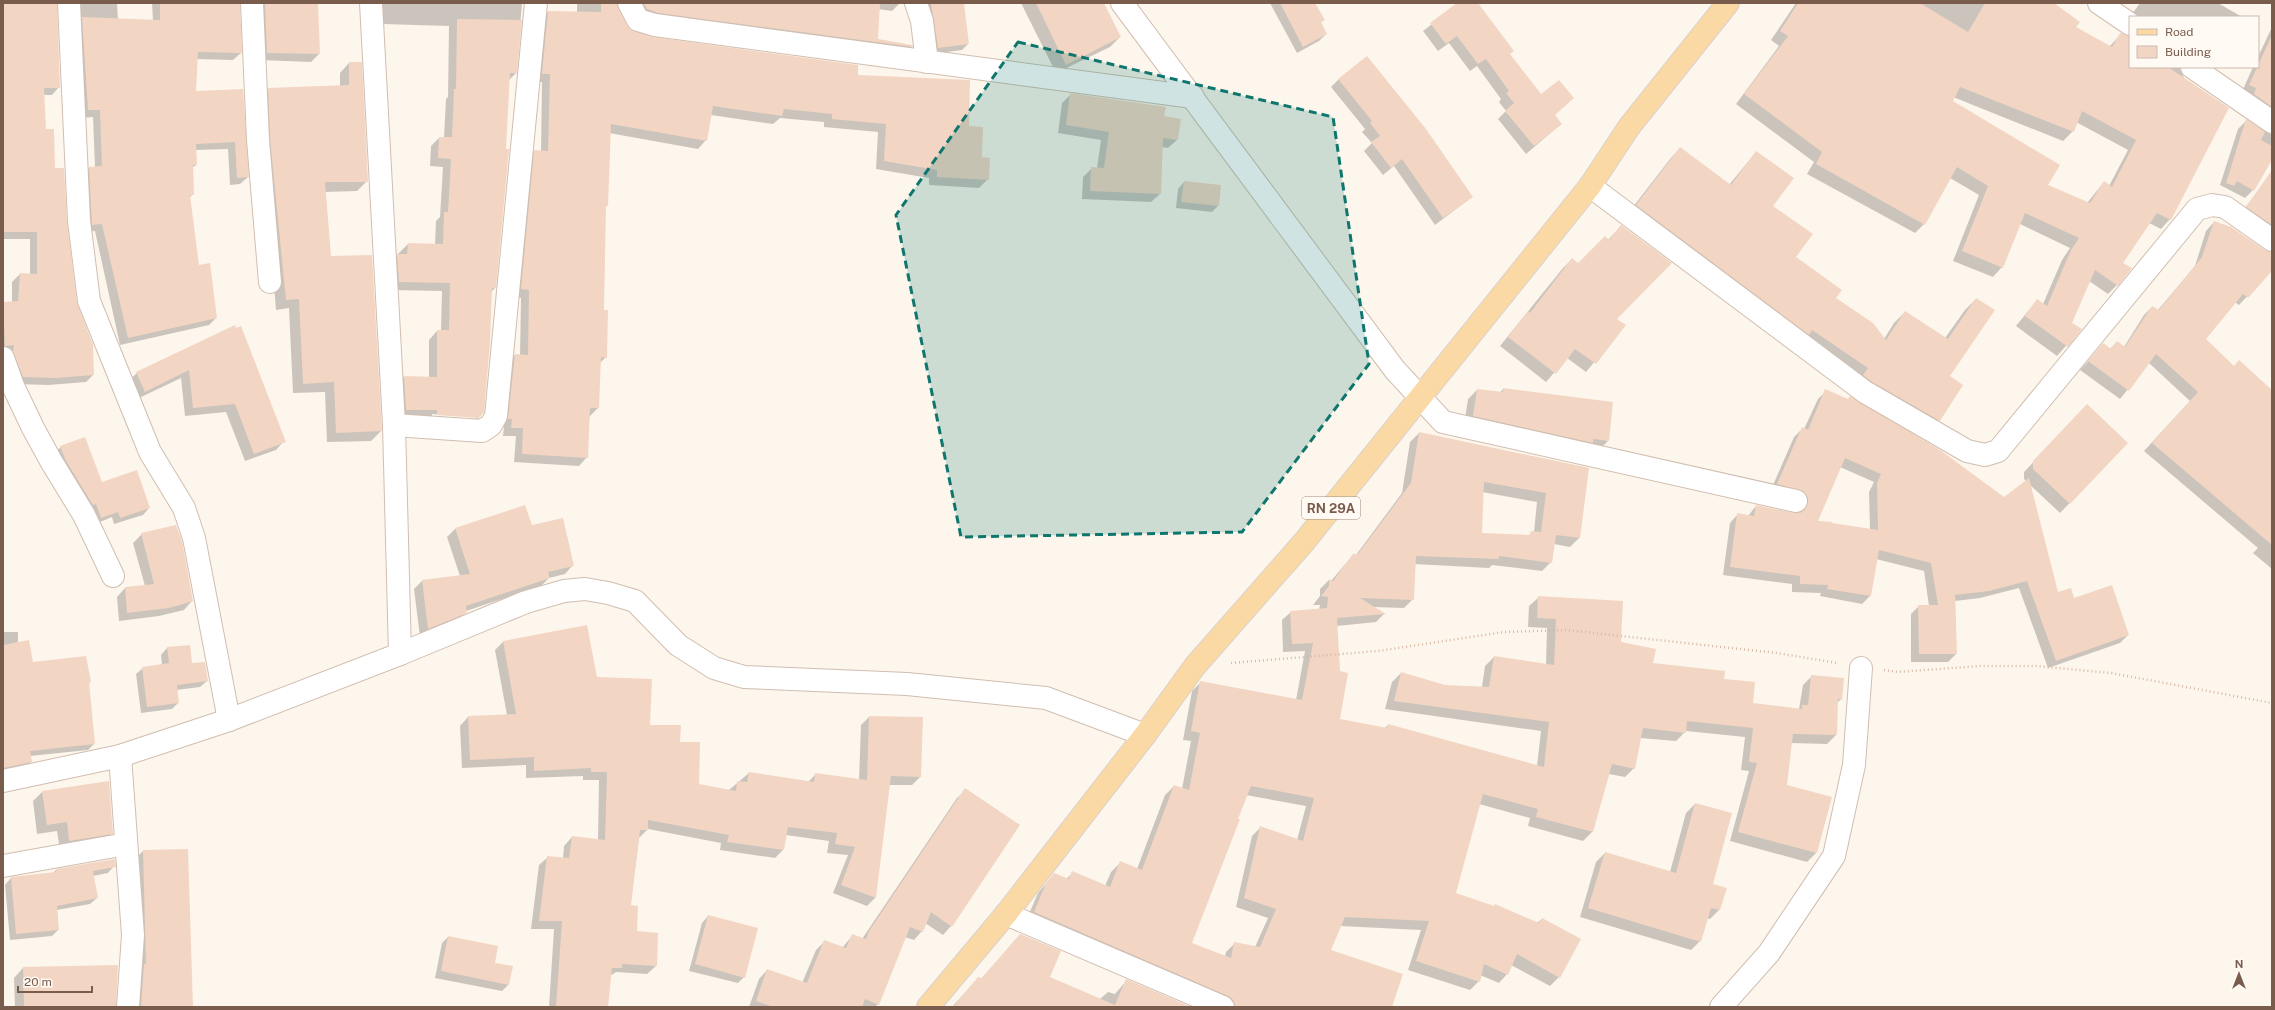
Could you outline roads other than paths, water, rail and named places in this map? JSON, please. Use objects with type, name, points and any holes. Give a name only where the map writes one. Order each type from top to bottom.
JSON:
[{"type":"main road","name":"RN 29A","points":[[928,1007],[1006,914],[1145,735],[1195,666],[1304,542],[1590,186],[1629,127],[1728,3]]},
{"type":"street","points":[[69,3],[79,221],[90,301],[150,452],[184,508],[194,538],[229,720]]},
{"type":"street","points":[[252,3],[258,140],[270,282]]},
{"type":"street","points":[[371,3],[394,425],[400,654]]},
{"type":"street","points":[[394,425],[482,431],[491,425],[496,416],[536,3]]},
{"type":"street","points":[[629,3],[638,20],[655,25],[1193,97]]},
{"type":"street","points":[[916,3],[922,21],[927,62]]},
{"type":"street","points":[[1122,3],[1395,370],[1419,398],[1443,422],[1796,501]]},
{"type":"street","points":[[2099,3],[2129,23]]},
{"type":"street","points":[[2193,68],[2272,122]]},
{"type":"street","points":[[1590,186],[1865,392],[1967,451],[1985,455],[1998,451],[2197,209],[2212,205],[2224,207],[2272,240]]},
{"type":"street","points":[[3,358],[13,386],[33,428],[84,515],[113,576]]},
{"type":"street","points":[[3,781],[120,756],[229,720],[400,654],[526,602],[564,591],[585,589],[608,593],[635,602],[678,645],[714,668],[744,677],[907,684],[1046,698],[1145,735]]},
{"type":"street","points":[[1721,1007],[1769,953],[1834,856],[1854,765],[1861,668]]},
{"type":"street","points":[[120,756],[133,935],[128,1007]]},
{"type":"street","points":[[3,866],[126,844]]},
{"type":"street","points":[[1006,914],[1223,1007]]}]
